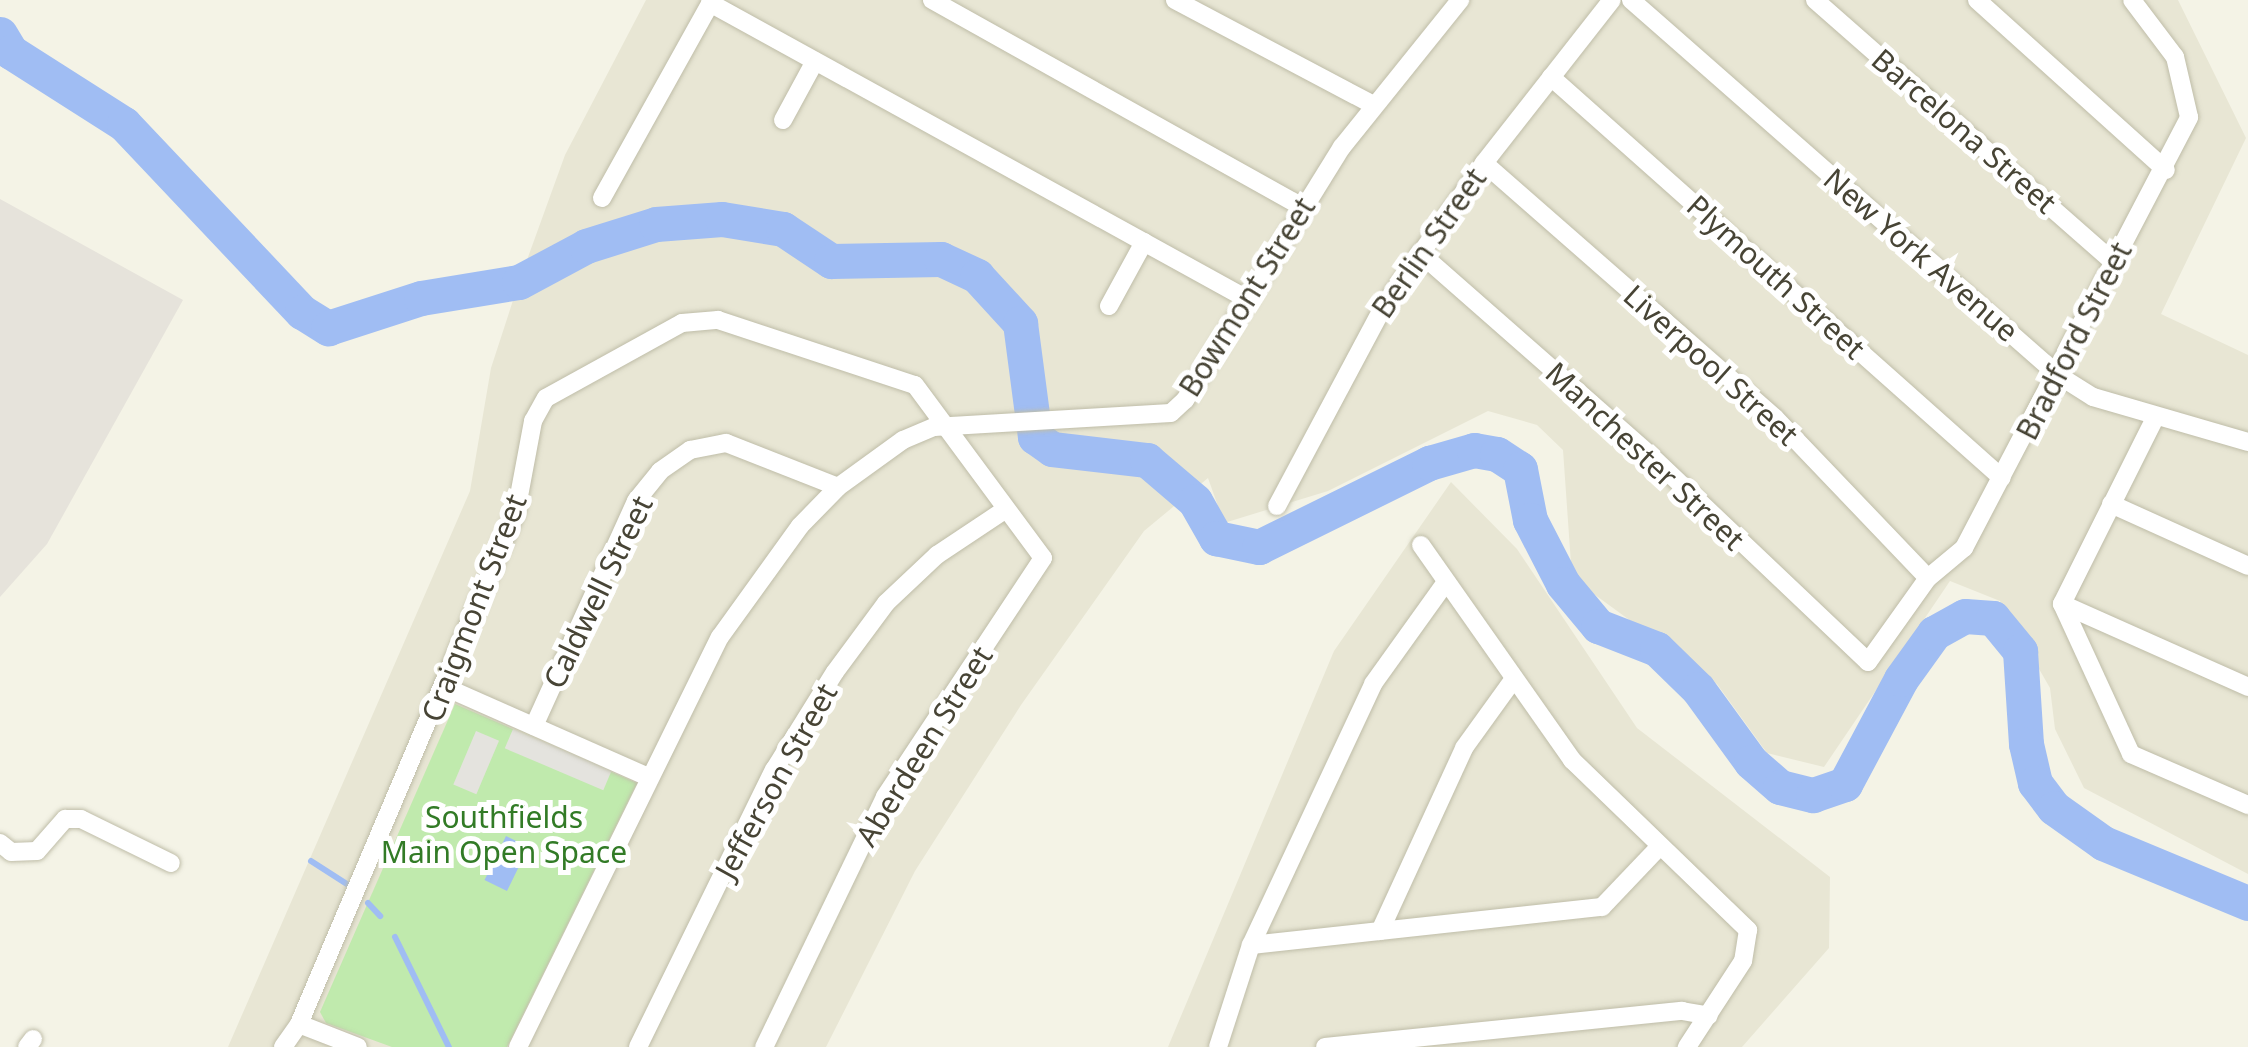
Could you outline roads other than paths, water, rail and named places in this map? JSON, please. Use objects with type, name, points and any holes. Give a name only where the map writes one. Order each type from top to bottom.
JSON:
[{"type":"street","points":[[932,0],[1303,207]]},
{"type":"street","points":[[1174,0],[1373,106]]},
{"type":"street","name":"Bowmont Street","points":[[518,1047],[648,777],[756,580],[838,487],[903,440],[951,426],[1171,413],[1248,300],[1342,147],[1460,0]]},
{"type":"street","name":"Berlin Street","points":[[1277,506],[1345,371],[1420,253],[1484,163],[1612,0]]},
{"type":"street","name":"New York Avenue","points":[[1631,0],[2058,375],[2093,397],[2248,442]]},
{"type":"street","name":"Barcelona Street","points":[[1815,0],[2113,262]]},
{"type":"street","points":[[1977,0],[2166,170]]},
{"type":"street","name":"Bradford Street","points":[[1868,662],[1928,578],[1964,548],[2058,375],[2113,262],[2166,170],[2188,118],[2174,58],[2132,0]]},
{"type":"street","points":[[602,198],[711,1],[1248,300]]},
{"type":"street","points":[[783,120],[816,61]]},
{"type":"street","name":"Plymouth Street","points":[[1551,76],[2002,478]]},
{"type":"street","name":"Liverpool Street","points":[[1484,163],[1775,418],[1928,578]]},
{"type":"street","points":[[1109,306],[1144,242]]},
{"type":"street","name":"Manchester Street","points":[[1420,253],[1649,454],[1868,662]]},
{"type":"street","name":"Craigmont Street","points":[[283,1047],[299,1024],[445,688],[516,512],[533,421],[546,398],[614,356],[682,323],[718,320],[915,385],[951,426],[1004,511],[1043,558]]},
{"type":"street","points":[[2062,604],[2156,418]]},
{"type":"street","name":"Caldwell Street","points":[[534,726],[636,501],[660,472],[690,450],[726,443],[838,487]]},
{"type":"street","points":[[2111,504],[2248,566]]},
{"type":"street","name":"Jefferson Street","points":[[638,1047],[774,770],[835,672],[886,603],[937,555],[1004,511]]},
{"type":"street","points":[[1420,545],[1444,585],[1572,760],[1748,930],[1743,961],[1687,1047]]},
{"type":"street","name":"Aberdeen Street","points":[[764,1047],[885,797],[1043,558]]},
{"type":"street","points":[[1218,1047],[1251,945],[1372,684],[1444,585]]},
{"type":"street","points":[[2062,604],[2248,687]]},
{"type":"street","points":[[2062,604],[2131,754],[2248,805]]},
{"type":"street","points":[[1380,930],[1464,748],[1513,680]]},
{"type":"street","points":[[445,688],[648,777]]},
{"type":"street","points":[[0,844],[11,852],[37,851],[65,819],[81,819],[171,864]]},
{"type":"street","points":[[1251,945],[1602,908],[1660,846]]},
{"type":"street","points":[[1325,1047],[1682,1010],[1709,1016]]},
{"type":"street","points":[[299,1024],[358,1047]]},
{"type":"water","points":[[506,836],[528,847],[507,891],[485,880]]},
{"type":"waterway","points":[[0,34],[11,52],[124,124],[302,312],[328,328],[421,298],[519,282],[586,246],[656,224],[722,219],[783,229],[831,261],[941,259],[977,276],[1020,323],[1035,437],[1052,449],[1147,460],[1195,501],[1216,538],[1259,547],[1429,463],[1474,450],[1497,454],[1520,469],[1530,520],[1563,584],[1598,626],[1657,649],[1698,689],[1751,762],[1780,787],[1813,795],[1845,784],[1901,679],[1934,633],[1965,616],[1993,618],[2020,651],[2026,744],[2035,783],[2054,808],[2103,843],[2248,903]]},
{"type":"waterway","points":[[311,861],[347,884]]},
{"type":"waterway","points":[[368,903],[380,916]]},
{"type":"waterway","points":[[395,937],[449,1047]]},
{"type":"park label","name":"Southfields Main Open Space","points":[[504,834]]}]
